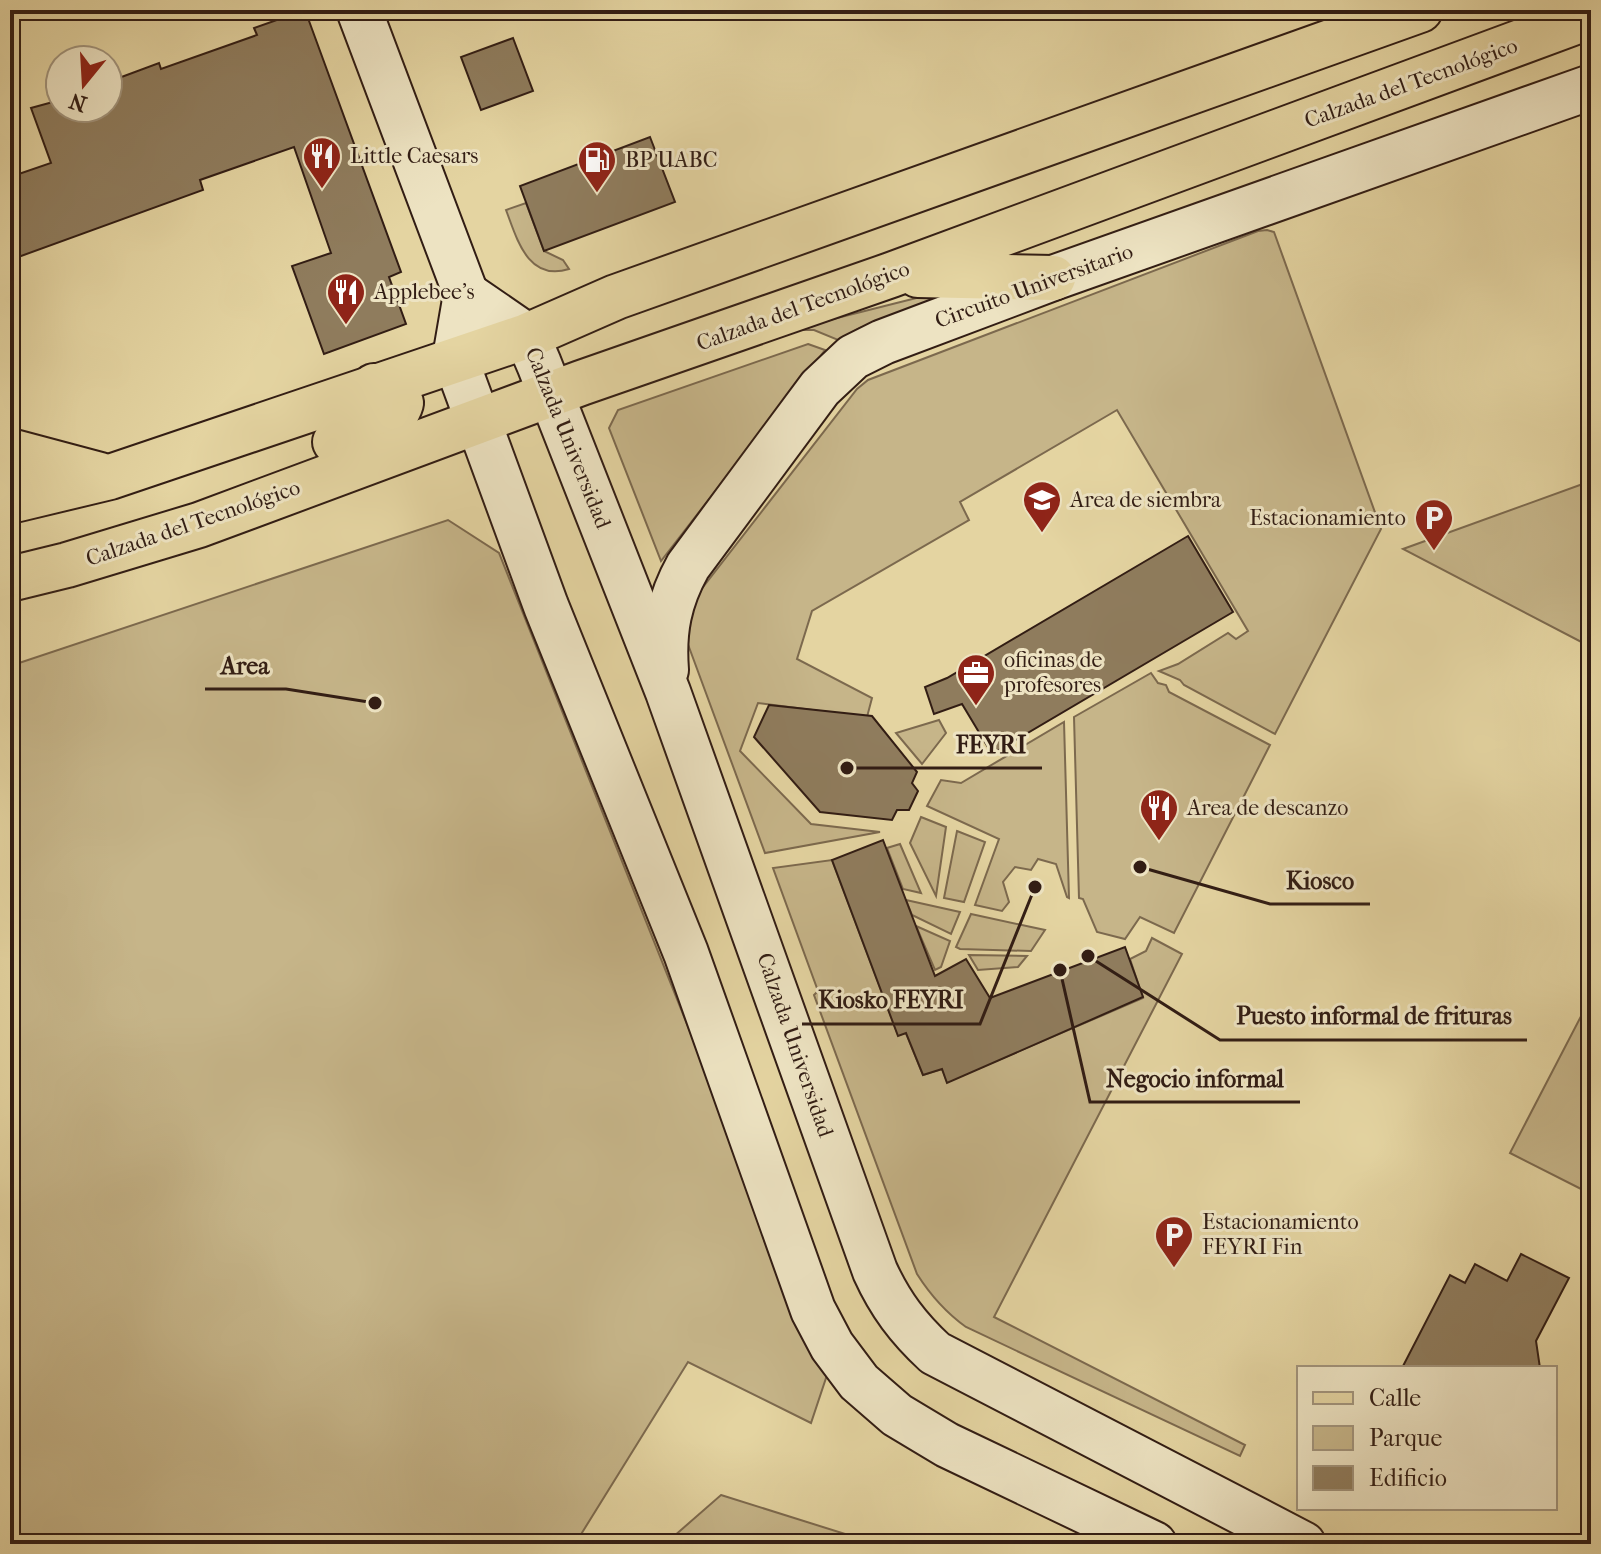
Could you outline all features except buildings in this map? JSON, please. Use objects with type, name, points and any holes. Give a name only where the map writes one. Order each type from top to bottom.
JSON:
[{"type":"main road","points":[[359,10],[466,294],[455,358],[477,421],[546,606],[686,953],[813,1310],[832,1346],[859,1382],[897,1415],[947,1445],[1154,1544]]},
{"type":"main road","points":[[10,501],[110,477],[527,336],[616,297],[1420,10]]},
{"type":"main road","name":"Calzada del Tecnológico","points":[[10,579],[199,525],[477,421],[891,275],[1591,16]]},
{"type":"main road","name":"Circuito Universitario","points":[[668,692],[664,642],[675,588],[820,388],[853,357],[883,342],[1053,278],[1591,87]]},
{"type":"main road","points":[[1092,128],[1113,193]]},
{"type":"main road","points":[[568,389],[580,345],[596,333],[694,289],[707,264]]},
{"type":"main road","points":[[891,275],[1053,278]]},
{"type":"main road","points":[[466,294],[527,336]]},
{"type":"main road","name":"Calzada Universidad","points":[[527,336],[568,389],[668,692],[875,1271],[889,1301],[909,1330],[935,1353],[965,1371],[1303,1544]]},
{"type":"main road","points":[[144,542],[162,522],[186,503],[215,487],[391,421],[401,403],[398,397],[374,386]]},
{"type":"main road","points":[[10,451],[110,477]]},
{"type":"green space","points":[[526,203],[544,251],[563,260],[569,269],[543,269],[526,255],[506,210]]},
{"type":"green space","points":[[1267,230],[1274,232],[1381,529],[1275,734],[1159,671],[1178,664],[1228,633],[1236,639],[1248,631],[1117,410],[960,502],[969,520],[812,611],[797,659],[872,698],[867,717],[758,703],[740,751],[811,824],[880,832],[765,853],[686,639],[689,616],[700,591],[857,389],[868,380]]},
{"type":"green space","points":[[960,287],[960,291],[860,328],[838,340],[814,330],[801,330],[833,319]]},
{"type":"green space","points":[[808,344],[825,350],[661,561],[609,428],[618,410]]},
{"type":"green space","points":[[1591,481],[1591,647],[1403,549]]},
{"type":"green space","points":[[448,520],[499,553],[827,1375],[811,1423],[688,1362],[575,1544],[10,1544],[10,666]]},
{"type":"green space","points":[[1151,673],[1158,683],[1166,685],[1169,692],[1270,745],[1174,933],[1140,917],[1125,939],[1097,932],[1083,899],[1079,898],[1074,717]]},
{"type":"green space","points":[[939,720],[946,733],[922,764],[896,733]]},
{"type":"green space","points":[[1064,722],[1069,898],[1056,864],[1038,859],[1031,870],[1015,867],[1003,882],[1009,902],[1002,911],[975,905],[999,839],[927,806],[941,780],[961,783]]},
{"type":"green space","points":[[921,817],[946,827],[936,896],[910,843]]},
{"type":"green space","points":[[957,831],[985,842],[964,902],[944,898]]},
{"type":"green space","points":[[900,844],[921,893],[903,889],[887,848]]},
{"type":"green space","points":[[832,860],[898,1035],[906,1033],[923,1075],[942,1069],[947,1082],[1143,998],[1130,959],[1146,951],[1152,938],[1182,954],[994,1317],[1245,1445],[1240,1456],[966,1327],[945,1309],[922,1282],[814,995],[818,991],[773,868]]},
{"type":"green space","points":[[906,900],[960,912],[951,934],[912,915]]},
{"type":"green space","points":[[971,914],[1045,930],[1031,951],[960,949],[956,947]]},
{"type":"green space","points":[[916,926],[950,941],[941,967],[935,970]]},
{"type":"green space","points":[[969,955],[1027,956],[1018,967],[978,970]]},
{"type":"green space","points":[[1591,997],[1591,1194],[1510,1153]]},
{"type":"green space","points":[[721,1495],[877,1544],[665,1544]]},
{"type":"place","name":"Little Caesars","points":[[322,190]]},
{"type":"place","name":"BP UABC","points":[[597,194]]},
{"type":"place","name":"Applebee's","points":[[346,326]]},
{"type":"place","name":"Area de siembra","points":[[1042,534]]},
{"type":"place","name":"Estacionamiento","points":[[1434,552]]},
{"type":"place","name":"Area","points":[[375,703]]},
{"type":"place","name":"oficinas de profesores","points":[[976,707]]},
{"type":"place","name":"FEYRI","points":[[847,768]]},
{"type":"place","name":"Area de descanzo","points":[[1159,842]]},
{"type":"place","name":"Kiosco","points":[[1140,867]]},
{"type":"place","name":"Kiosko FEYRI","points":[[1035,887]]},
{"type":"place","name":"Puesto informal de frituras","points":[[1088,956]]},
{"type":"place","name":"Negocio informal","points":[[1060,970]]},
{"type":"place","name":"Estacionamiento FEYRI Fin","points":[[1174,1269]]}]
